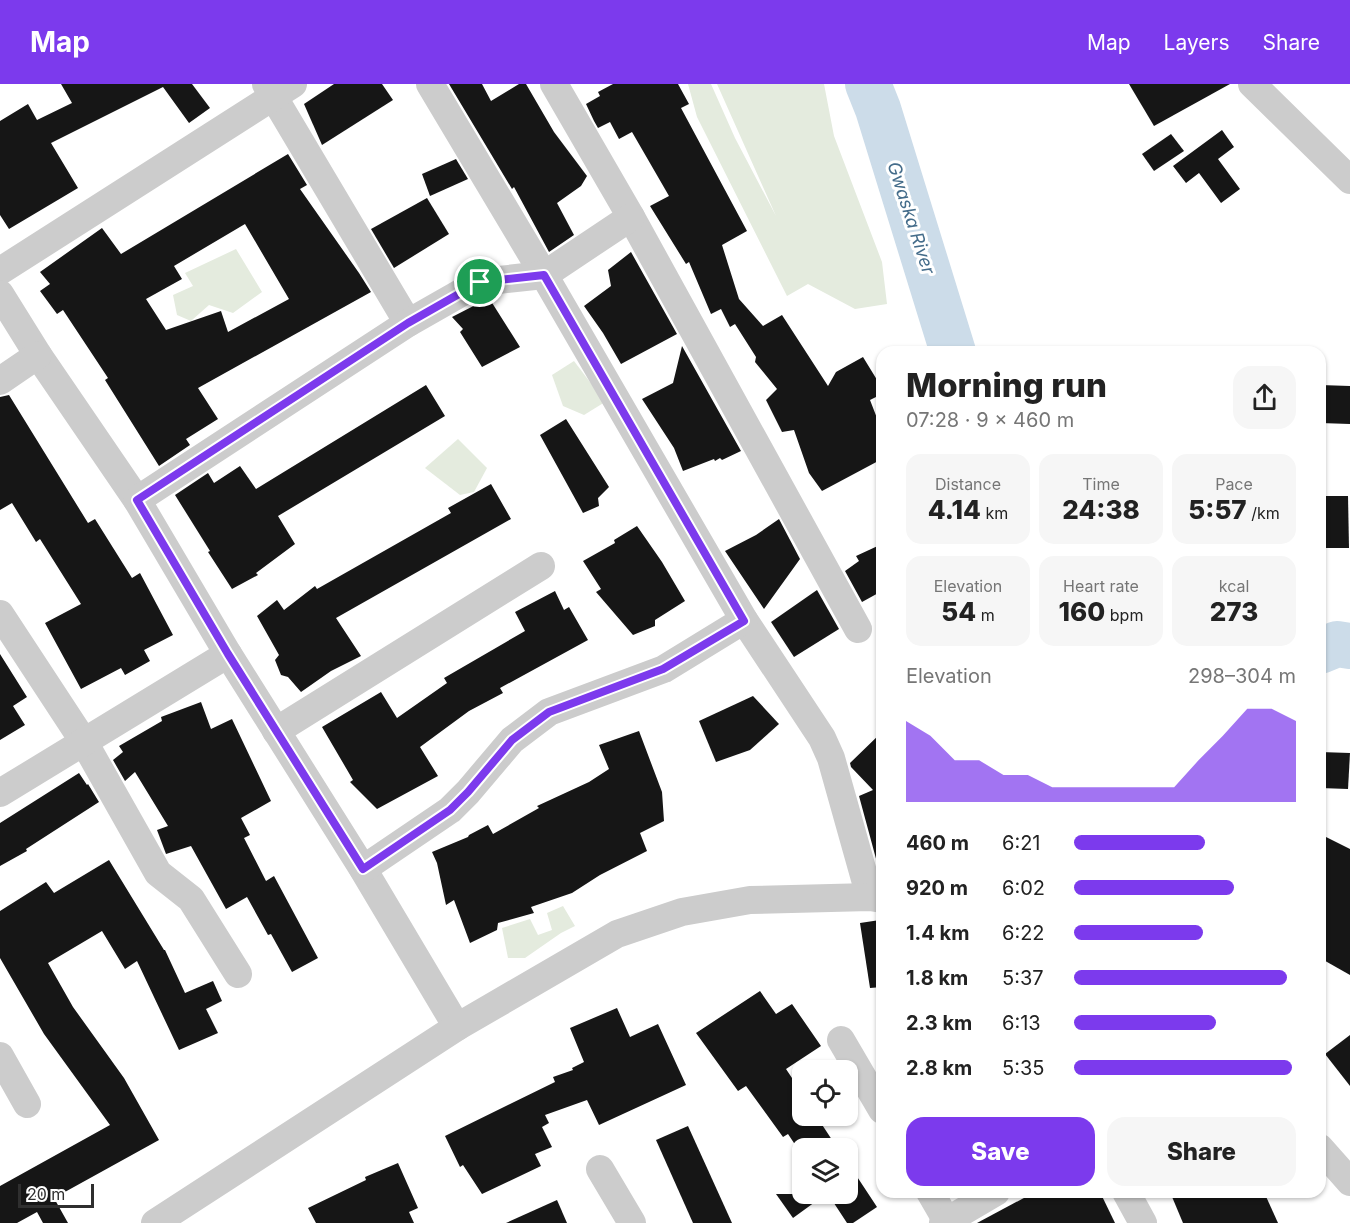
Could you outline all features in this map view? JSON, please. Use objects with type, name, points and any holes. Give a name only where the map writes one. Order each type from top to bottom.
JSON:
[{"type":"street","points":[[154,1223],[458,1027],[617,934],[682,912],[750,900],[876,898],[831,758],[822,738],[744,621],[544,275],[430,84]]},
{"type":"street","points":[[554,84],[631,217],[858,629]]},
{"type":"street","points":[[1252,84],[1350,180]]},
{"type":"street","points":[[0,271],[278,88],[408,323]]},
{"type":"street","points":[[137,500],[408,323],[480,282],[544,275],[631,217]]},
{"type":"street","points":[[0,294],[38,355],[137,500],[228,654],[363,869],[458,1027]]},
{"type":"street","points":[[0,381],[38,355]]},
{"type":"street","points":[[276,730],[541,566]]},
{"type":"street","points":[[0,614],[9,648],[84,742],[158,873],[191,899],[238,974]]},
{"type":"street","points":[[363,869],[450,810],[512,740],[549,712],[663,669],[744,621]]},
{"type":"street","points":[[0,793],[228,654]]},
{"type":"street","points":[[841,1040],[876,1100]]},
{"type":"street","points":[[0,1056],[27,1104]]},
{"type":"street","points":[[1326,1155],[1350,1182]]},
{"type":"street","points":[[600,1170],[632,1223]]},
{"type":"street","points":[[933,1198],[946,1222],[986,1198]]},
{"type":"street","points":[[1129,1198],[1143,1223]]},
{"type":"shaded area","points":[[688,84],[711,84],[735,138],[776,216],[717,84],[824,84],[834,136],[882,262],[887,304],[855,309],[808,284],[787,296],[697,117]]},
{"type":"shaded area","points":[[236,249],[262,292],[233,313],[209,305],[191,321],[177,315],[173,295],[193,286],[185,273]]},
{"type":"shaded area","points":[[574,361],[605,402],[584,415],[563,406],[552,375]]},
{"type":"shaded area","points":[[458,439],[487,468],[474,492],[460,495],[425,468]]},
{"type":"shaded area","points":[[563,906],[575,926],[525,958],[508,958],[502,928],[530,919],[538,935],[552,930],[547,913]]},
{"type":"building","points":[[61,84],[192,84],[210,108],[189,123],[163,87],[51,143],[78,188],[9,229],[0,215],[0,121],[28,104],[37,120],[72,103]]},
{"type":"building","points":[[334,84],[382,84],[393,100],[322,145],[304,104]]},
{"type":"building","points":[[449,84],[482,84],[491,101],[519,84],[526,84],[554,132],[587,176],[581,186],[557,203],[574,235],[549,252],[514,187],[512,189]]},
{"type":"building","points":[[613,84],[678,84],[689,104],[681,108],[747,231],[722,245],[739,299],[763,326],[782,315],[828,386],[836,372],[863,357],[876,378],[876,397],[870,400],[876,416],[876,462],[822,491],[809,473],[794,430],[782,432],[766,400],[777,389],[755,362],[756,357],[735,324],[730,327],[721,309],[711,314],[689,262],[686,264],[650,206],[669,196],[632,132],[619,139],[610,122],[598,128],[594,121],[586,104],[600,96],[598,92]]},
{"type":"building","points":[[1129,84],[1230,84],[1154,126]]},
{"type":"building","points":[[1222,130],[1234,147],[1218,159],[1240,189],[1221,203],[1199,173],[1186,183],[1173,166]]},
{"type":"building","points":[[1171,134],[1184,151],[1154,171],[1142,154]]},
{"type":"building","points":[[288,154],[307,185],[300,189],[371,292],[198,388],[218,419],[186,439],[190,445],[159,466],[105,380],[108,378],[63,310],[57,314],[40,291],[50,284],[40,272],[102,228],[121,254]],"holes":[[[245,224],[289,299],[228,332],[221,311],[166,330],[146,299],[182,279],[174,266]]]},
{"type":"building","points":[[456,159],[468,179],[430,196],[422,174]]},
{"type":"building","points":[[427,198],[449,234],[394,268],[371,229]]},
{"type":"building","points":[[631,252],[677,334],[621,364],[584,306],[611,286],[608,270]]},
{"type":"building","points":[[489,298],[520,347],[482,367],[460,332],[463,329],[452,317]]},
{"type":"building","points":[[682,346],[741,451],[722,460],[720,458],[715,461],[714,459],[683,471],[674,448],[642,399],[673,383]]},
{"type":"building","points":[[426,385],[445,416],[278,516],[295,544],[256,573],[258,575],[232,589],[175,495],[208,473],[214,483],[240,466],[256,489]]},
{"type":"building","points":[[1326,385],[1350,386],[1350,424],[1326,423]]},
{"type":"building","points":[[9,395],[88,523],[95,519],[132,578],[140,573],[173,635],[144,650],[150,661],[125,675],[121,668],[81,689],[45,623],[81,604],[40,539],[36,542],[12,503],[0,510],[0,397]]},
{"type":"building","points":[[566,419],[609,487],[598,498],[599,506],[583,513],[540,435]]},
{"type":"building","points":[[491,484],[511,519],[336,618],[361,656],[331,671],[301,692],[288,677],[281,675],[275,660],[279,655],[257,616],[277,600],[284,610],[315,586],[317,589],[451,513],[448,508]]},
{"type":"building","points":[[1326,496],[1348,496],[1349,548],[1326,548]]},
{"type":"building","points":[[779,519],[800,559],[764,609],[725,551],[756,535]]},
{"type":"building","points":[[637,526],[685,601],[655,620],[655,626],[633,635],[596,592],[601,589],[583,561],[615,543],[614,540]]},
{"type":"building","points":[[876,547],[876,594],[862,602],[845,571],[859,561],[856,556]]},
{"type":"building","points":[[817,590],[839,629],[794,657],[771,622]]},
{"type":"building","points":[[555,591],[564,610],[569,607],[588,640],[500,688],[503,693],[469,711],[420,747],[438,776],[377,809],[350,782],[353,780],[322,727],[381,692],[397,718],[447,683],[444,678],[525,631],[515,612]]},
{"type":"building","points":[[0,654],[27,697],[13,706],[25,725],[0,740]]},
{"type":"building","points":[[753,696],[779,724],[750,750],[716,762],[699,721]]},
{"type":"building","points":[[201,702],[211,729],[232,719],[271,801],[241,818],[250,835],[244,838],[266,881],[274,876],[318,958],[292,972],[247,897],[226,909],[191,846],[166,854],[157,830],[168,826],[135,772],[125,781],[113,760],[123,752],[119,746],[162,721],[161,717]]},
{"type":"building","points":[[639,731],[662,792],[664,821],[640,833],[647,851],[600,875],[572,893],[531,907],[534,913],[498,923],[497,930],[470,943],[454,900],[446,905],[437,863],[432,852],[468,837],[488,825],[493,834],[539,808],[537,806],[589,782],[609,769],[599,745]]},
{"type":"building","points":[[876,738],[876,859],[859,796],[873,790],[851,767],[850,763]]},
{"type":"building","points":[[1326,752],[1350,753],[1348,789],[1326,788]]},
{"type":"building","points":[[79,773],[99,802],[26,849],[27,851],[0,866],[0,823]]},
{"type":"building","points":[[1326,837],[1350,849],[1350,975],[1326,961]]},
{"type":"building","points":[[109,860],[165,950],[185,993],[213,981],[222,1001],[206,1009],[218,1033],[179,1050],[137,961],[125,969],[102,931],[48,963],[73,1007],[124,1078],[159,1140],[54,1198],[68,1223],[43,1223],[37,1212],[17,1223],[0,1223],[0,1186],[110,1125],[44,1034],[0,958],[0,911],[46,882],[54,893]]},
{"type":"building","points":[[876,921],[876,988],[870,988],[860,923]]},
{"type":"building","points":[[760,991],[776,1014],[792,1004],[821,1046],[800,1060],[792,1060],[792,1065],[786,1069],[792,1078],[792,1126],[823,1126],[831,1138],[792,1138],[792,1140],[788,1134],[783,1137],[746,1086],[738,1091],[696,1033]]},
{"type":"building","points":[[617,1008],[630,1037],[658,1024],[686,1085],[599,1125],[587,1100],[545,1115],[549,1123],[542,1127],[552,1147],[535,1154],[541,1166],[482,1194],[463,1165],[460,1167],[445,1136],[555,1082],[553,1077],[573,1070],[572,1068],[584,1062],[570,1028]]},
{"type":"building","points":[[1350,1035],[1350,1086],[1326,1055]]},
{"type":"building","points":[[688,1126],[732,1223],[693,1223],[656,1140]]},
{"type":"building","points":[[398,1163],[418,1208],[409,1212],[414,1223],[316,1223],[308,1208],[366,1180],[365,1177]]},
{"type":"building","points":[[858,1178],[877,1207],[853,1223],[847,1223],[835,1204],[858,1204]]},
{"type":"building","points":[[776,1194],[792,1194],[792,1204],[812,1204],[793,1218]]},
{"type":"building","points":[[1024,1198],[1103,1198],[1115,1223],[977,1223]]},
{"type":"building","points":[[1173,1198],[1267,1198],[1278,1223],[1183,1223]]},
{"type":"building","points":[[557,1200],[567,1223],[506,1223]]},
{"type":"waterway","name":"Gwaska River","points":[[868,84],[878,109],[951,346]]},
{"type":"waterway","name":"Gwaska River","points":[[1326,649],[1337,644],[1350,646]]},
{"type":"route","points":[[544,275],[744,621],[663,669],[549,712],[512,740],[450,810],[363,869],[228,654],[137,500],[408,323],[480,282],[544,275]]}]
